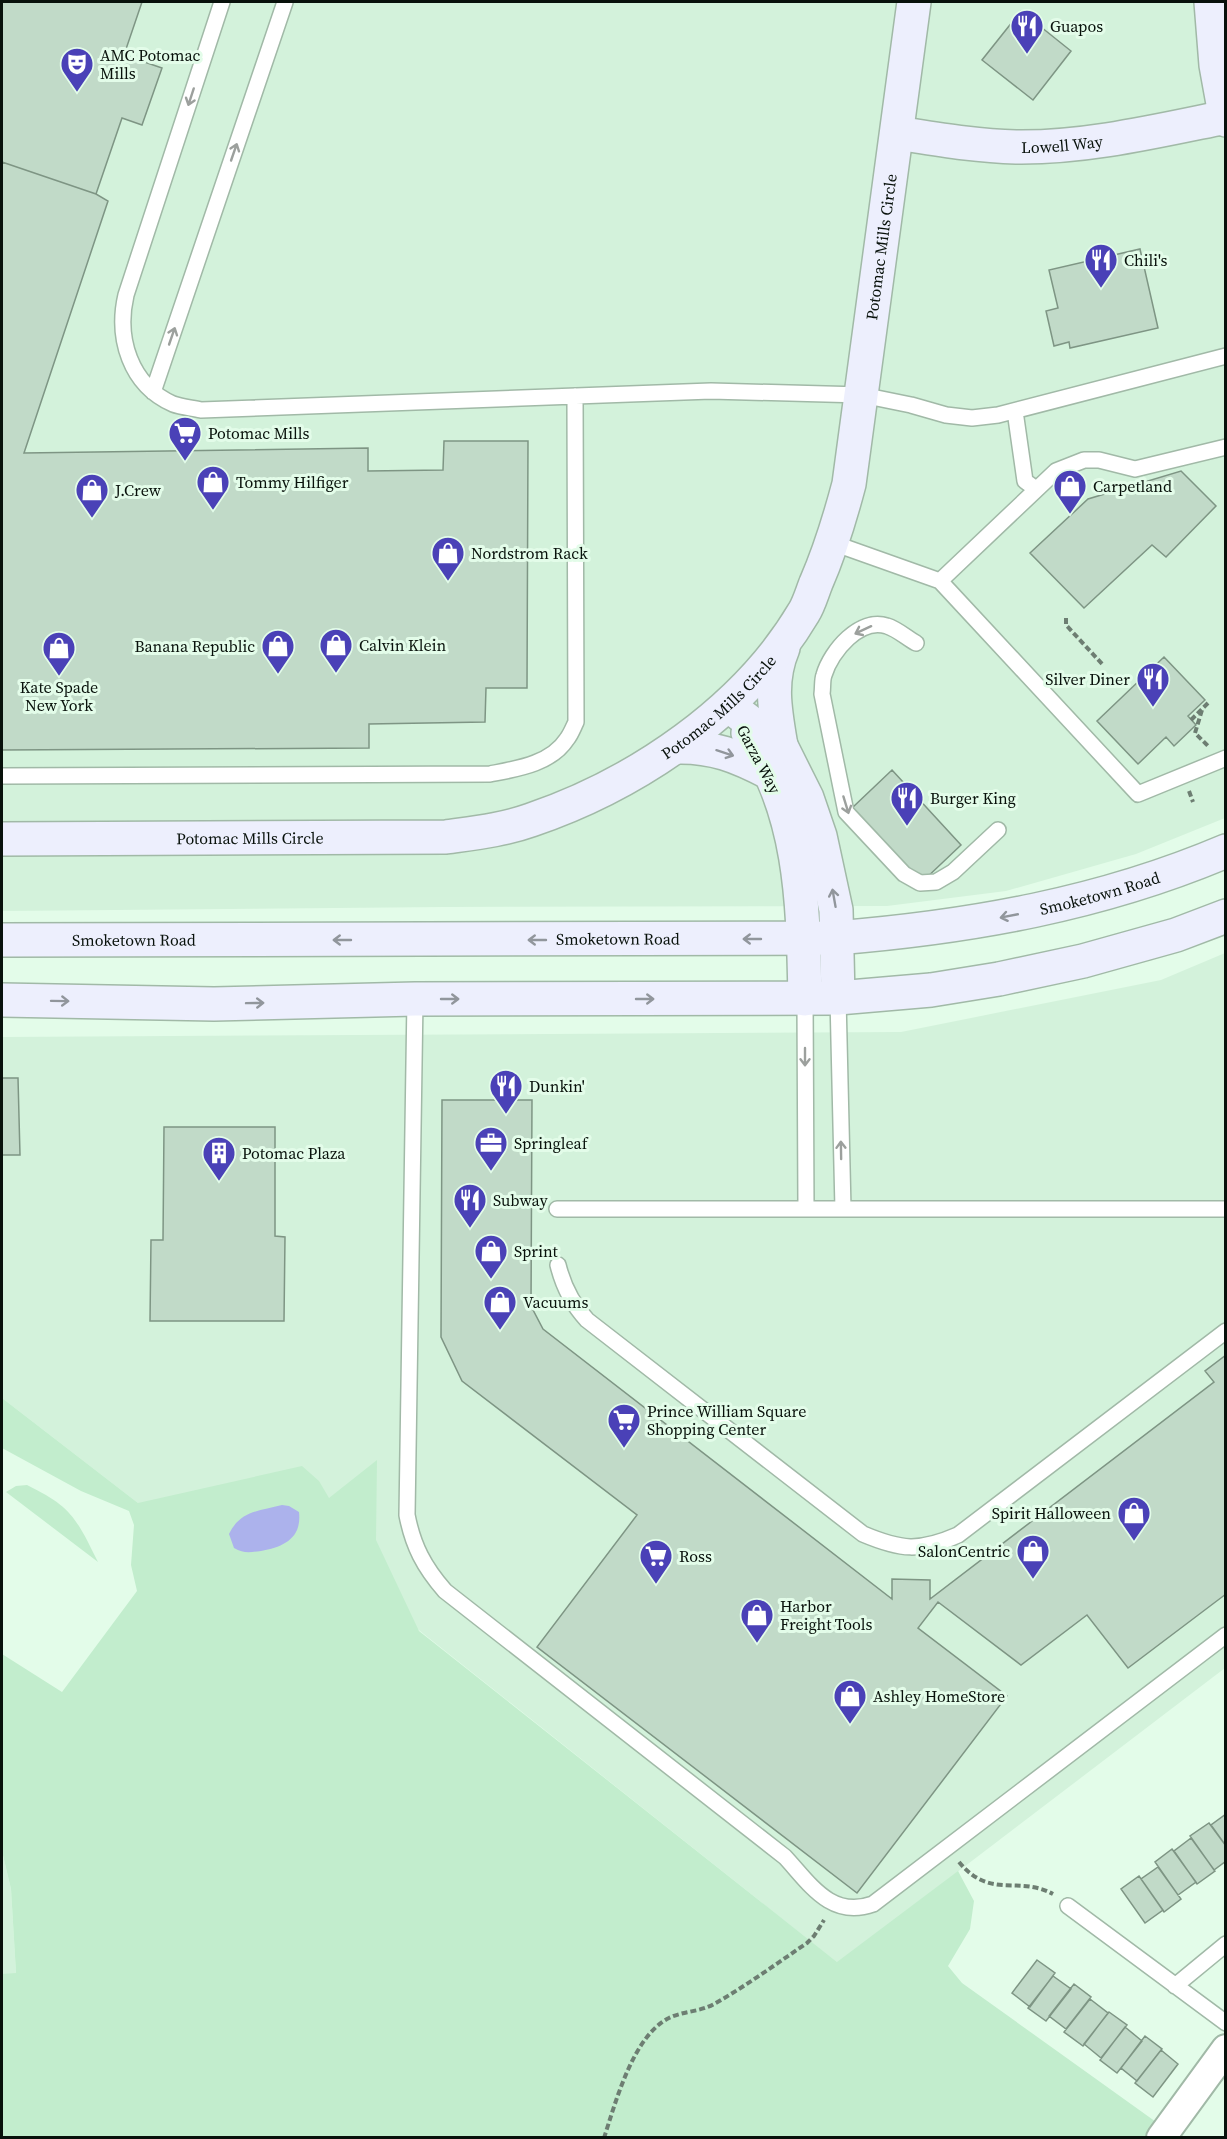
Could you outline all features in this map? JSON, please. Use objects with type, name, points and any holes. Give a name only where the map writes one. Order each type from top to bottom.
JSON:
[{"type":"street","name":"Potomac Mills Circle","points":[[2,839],[446,837],[493,831],[529,821],[573,804],[659,759],[700,730],[728,705],[777,652],[805,611],[833,543],[849,484],[914,2]]},
{"type":"street","points":[[1211,2],[1216,65],[1225,118]]},
{"type":"street","name":"Lowell Way","points":[[897,133],[968,144],[1018,147],[1112,140],[1225,118]]},
{"type":"street","points":[[676,747],[709,748],[743,759],[775,759],[774,684],[777,663],[788,636]]},
{"type":"street","name":"Garza Way","points":[[728,705],[807,798],[820,836],[835,902],[838,998]]},
{"type":"street","name":"Garza Way","points":[[775,759],[800,880],[805,999]]},
{"type":"street","name":"Smoketown Road","points":[[2,940],[836,938],[974,923],[1056,907],[1120,889],[1226,851]]},
{"type":"street","points":[[2,1000],[214,1004],[415,999],[838,998],[932,990],[999,980],[1083,961],[1176,935],[1226,916]]},
{"type":"street","points":[[1161,2138],[1226,2049]]},
{"type":"lane","points":[[222,2],[121,315],[122,331],[130,361],[141,380],[153,392],[176,405],[201,410],[711,391],[862,395],[946,415],[972,418],[1015,411],[1226,356]]},
{"type":"lane","points":[[153,392],[285,2]]},
{"type":"lane","points":[[2,776],[490,774],[522,768],[554,753],[567,740],[576,722],[575,396]]},
{"type":"lane","points":[[1015,411],[1025,481],[1036,489]]},
{"type":"lane","points":[[940,581],[1056,471],[1084,460],[1099,460],[1135,469],[1226,447]]},
{"type":"lane","points":[[833,543],[940,581],[1138,794],[1226,758]]},
{"type":"lane","points":[[916,643],[888,626],[863,627],[841,647],[823,676],[822,693],[846,812],[904,874],[920,883],[936,882],[953,872],[998,830]]},
{"type":"lane","points":[[838,998],[843,1209]]},
{"type":"lane","points":[[415,999],[407,1515],[412,1538],[422,1560],[445,1591],[785,1857],[820,1894],[832,1903],[847,1908],[861,1908],[873,1904],[1226,1635]]},
{"type":"lane","points":[[805,999],[806,1209]]},
{"type":"lane","points":[[557,1209],[1226,1209]]},
{"type":"lane","points":[[558,1264],[561,1278],[572,1301],[587,1320],[863,1534],[891,1546],[915,1548],[937,1544],[958,1535],[1226,1331]]},
{"type":"lane","points":[[1068,1906],[1226,2024]]},
{"type":"lane","points":[[1175,1986],[1226,1944]]},
{"type":"path","points":[[1066,618],[1066,625],[1104,666]]},
{"type":"path","points":[[1191,720],[1210,701]]},
{"type":"path","points":[[1202,710],[1195,733],[1208,746]]},
{"type":"path","points":[[947,1847],[975,1878],[994,1885],[1040,1888],[1056,1896],[1068,1906]]},
{"type":"path","points":[[604,2138],[630,2065],[656,2027],[672,2017],[711,2005],[807,1943],[819,1928],[832,1903]]},
{"type":"shaded area","name":"Potomac Mills","points":[[2,2],[1225,2],[1225,818],[1136,854],[1006,891],[887,906],[2,911]]},
{"type":"shaded area","points":[[1225,953],[1225,1668],[838,1963],[376,1596],[314,1639],[2,1398],[2,1037],[901,1032],[1161,980]]},
{"type":"shaded area","points":[[2,1398],[138,1503],[302,1466],[319,1481],[329,1498],[377,1460],[376,1540],[419,1631],[837,1962],[958,1871],[974,1901],[970,1929],[948,1966],[962,1983],[1177,2137],[2,2137],[2,1974],[16,1973],[11,1889],[2,1851],[2,1654],[62,1692],[137,1591],[131,1565],[134,1525],[129,1511],[81,1491],[2,1448]]},
{"type":"shaded area","points":[[27,1485],[54,1500],[71,1515],[84,1534],[98,1562],[6,1492],[16,1486]]},
{"type":"shaded area","points":[[2,1851],[11,1889],[16,1974],[2,1974]]},
{"type":"water","points":[[282,1505],[299,1512],[298,1528],[290,1540],[277,1547],[261,1551],[244,1552],[234,1548],[229,1534],[233,1526],[251,1513]]},
{"type":"building","name":"AMC Potomac Mills","points":[[2,2],[142,2],[124,55],[162,68],[142,125],[122,118],[96,194],[2,162]]},
{"type":"building","name":"Guapos","points":[[1021,11],[1071,51],[1033,100],[982,60]]},
{"type":"building","name":"Potomac Mills","points":[[2,162],[96,194],[108,201],[24,453],[368,448],[368,471],[443,470],[444,441],[528,441],[527,688],[486,688],[485,722],[369,724],[369,748],[2,750]]},
{"type":"building","name":"Chili's","points":[[1140,249],[1158,328],[1070,348],[1069,342],[1054,346],[1046,311],[1058,308],[1049,270]]},
{"type":"building","points":[[1181,471],[1216,506],[1166,557],[1152,545],[1084,608],[1030,553],[1088,499]]},
{"type":"building","name":"Silver Diner","points":[[1164,657],[1205,700],[1188,716],[1196,725],[1174,746],[1166,737],[1138,764],[1097,721]]},
{"type":"building","name":"Burger King","points":[[892,770],[961,845],[922,882],[852,808]]},
{"type":"building","points":[[2,1078],[18,1078],[20,1155],[2,1155]]},
{"type":"building","name":"Prince William Square Shopping Center","points":[[442,1100],[532,1100],[531,1306],[543,1329],[892,1599],[892,1579],[930,1580],[930,1599],[1214,1382],[1205,1371],[1226,1355],[1226,1594],[1128,1668],[1087,1615],[1021,1665],[938,1602],[918,1628],[1007,1696],[857,1893],[537,1647],[637,1515],[462,1381],[441,1337]]},
{"type":"building","name":"Potomac Plaza","points":[[164,1127],[275,1127],[275,1236],[285,1237],[284,1321],[150,1321],[151,1240],[163,1240]]},
{"type":"building","points":[[1226,1814],[1226,1846],[1211,1825]]},
{"type":"building","points":[[1209,1823],[1226,1846],[1226,1861],[1214,1870],[1190,1836]]},
{"type":"building","points":[[1191,1838],[1215,1871],[1197,1884],[1174,1851]]},
{"type":"building","points":[[1172,1849],[1196,1882],[1178,1895],[1155,1862]]},
{"type":"building","points":[[1158,1867],[1181,1899],[1164,1912],[1141,1879]]},
{"type":"building","points":[[1139,1876],[1163,1910],[1145,1923],[1121,1889]]},
{"type":"building","points":[[1037,1960],[1055,1973],[1030,2007],[1012,1993]]},
{"type":"building","points":[[1053,1976],[1071,1989],[1046,2021],[1028,2008]]},
{"type":"building","points":[[1074,1984],[1091,1997],[1066,2029],[1049,2016]]},
{"type":"building","points":[[1090,1999],[1108,2013],[1083,2046],[1064,2032]]},
{"type":"building","points":[[1109,2012],[1127,2025],[1101,2058],[1084,2044]]},
{"type":"building","points":[[1125,2027],[1142,2041],[1117,2073],[1100,2060]]},
{"type":"building","points":[[1145,2036],[1162,2049],[1137,2081],[1121,2068]]},
{"type":"building","points":[[1161,2050],[1178,2064],[1153,2097],[1135,2083]]},
{"type":"place","name":"Guapos","points":[[1027,55]]},
{"type":"place","name":"AMC Potomac Mills","points":[[77,93]]},
{"type":"place","name":"Chili's","points":[[1101,289]]},
{"type":"place","name":"Potomac Mills","points":[[185,462]]},
{"type":"place","name":"Tommy Hilfiger","points":[[213,511]]},
{"type":"place","name":"Carpetland","points":[[1070,515]]},
{"type":"place","name":"J.Crew","points":[[92,519]]},
{"type":"place","name":"Nordstrom Rack","points":[[448,582]]},
{"type":"place","name":"Calvin Klein","points":[[336,674]]},
{"type":"place","name":"Banana Republic","points":[[278,675]]},
{"type":"place","name":"Kate Spade New York","points":[[59,677]]},
{"type":"place","name":"Silver Diner","points":[[1153,708]]},
{"type":"place","name":"Burger King","points":[[907,827]]},
{"type":"place","name":"Dunkin'","points":[[506,1115]]},
{"type":"place","name":"Springleaf","points":[[491,1172]]},
{"type":"place","name":"Potomac Plaza","points":[[219,1182]]},
{"type":"place","name":"Subway","points":[[470,1229]]},
{"type":"place","name":"Sprint","points":[[491,1280]]},
{"type":"place","name":"Vacuums","points":[[500,1331]]},
{"type":"place","name":"Prince William Square Shopping Center","points":[[624,1449]]},
{"type":"place","name":"Spirit Halloween","points":[[1134,1542]]},
{"type":"place","name":"SalonCentric","points":[[1033,1580]]},
{"type":"place","name":"Ross","points":[[656,1585]]},
{"type":"place","name":"Harbor Freight Tools","points":[[757,1644]]},
{"type":"place","name":"Ashley HomeStore","points":[[850,1725]]}]
